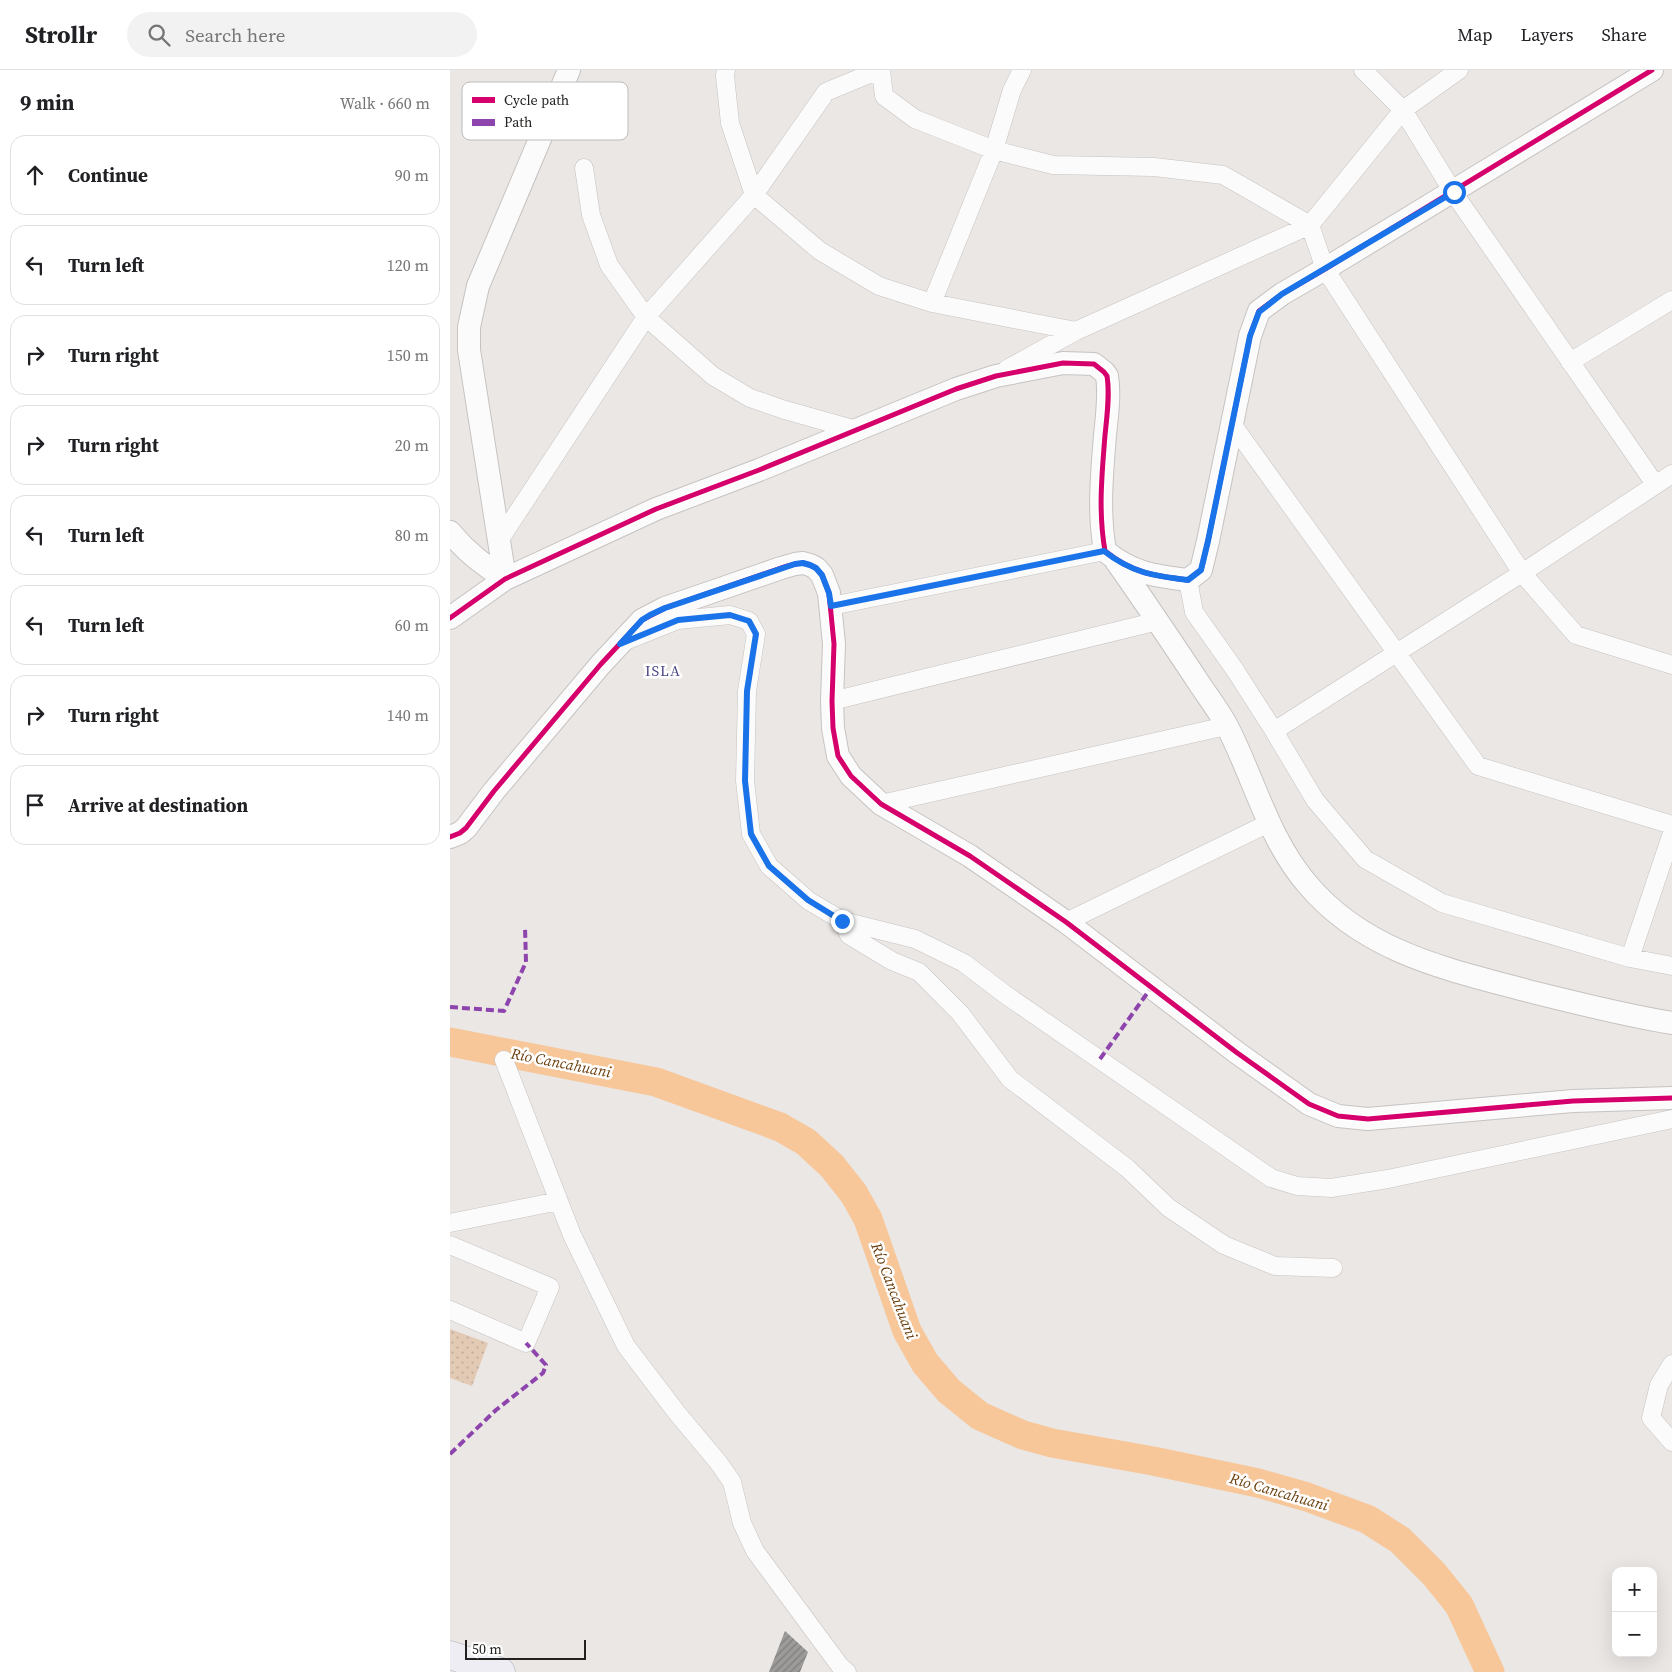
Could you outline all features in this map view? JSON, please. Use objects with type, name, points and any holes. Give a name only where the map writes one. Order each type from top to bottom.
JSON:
[{"type":"main road","points":[[450,1655],[501,1672]]},
{"type":"street","points":[[564,82],[569,70]]},
{"type":"street","points":[[726,70],[730,123],[754,194],[820,251],[879,286],[932,303],[1076,331]]},
{"type":"street","points":[[500,539],[646,317],[754,194],[826,92],[880,70],[884,96],[915,119],[994,150],[1053,165],[1154,167],[1223,175],[1310,225],[1325,269],[1522,573],[1576,635],[1672,665]]},
{"type":"street","points":[[932,303],[994,150],[1012,90],[1022,70]]},
{"type":"street","points":[[1363,70],[1403,110],[1454,192],[1655,484]]},
{"type":"street","points":[[996,376],[1076,331],[1310,225],[1403,110],[1459,70]]},
{"type":"street","points":[[831,606],[1110,556],[1140,572],[1188,580],[1201,570],[1250,336],[1259,312],[1282,294],[1454,192],[1652,70]]},
{"type":"street","points":[[506,579],[469,350],[469,328],[478,286],[540,140]]},
{"type":"street","points":[[584,168],[591,215],[609,265],[646,317],[713,376],[750,398],[856,430]]},
{"type":"street","points":[[1570,362],[1672,300]]},
{"type":"street","points":[[450,618],[506,579],[656,509],[759,470],[956,389],[996,376],[1063,363],[1094,364],[1104,372],[1108,382],[1100,526],[1110,556],[1158,621],[1226,726],[1270,822],[1295,869],[1308,885],[1333,910],[1370,937],[1385,946],[1410,956],[1488,980],[1595,1008],[1672,1023]]},
{"type":"street","points":[[1232,424],[1478,766],[1672,825]]},
{"type":"street","points":[[1274,732],[1672,474]]},
{"type":"street","points":[[450,532],[477,561],[506,579]]},
{"type":"street","points":[[450,837],[466,828],[494,791],[601,664],[642,620],[665,608],[795,564],[803,563],[816,568],[822,575],[828,588],[834,644],[832,701],[836,744],[842,765],[851,776],[881,804],[970,856],[1066,922],[1228,1046],[1309,1104],[1338,1116],[1368,1120],[1573,1101],[1672,1098]]},
{"type":"street","points":[[1188,580],[1194,612],[1235,670],[1314,800],[1364,859],[1442,903],[1630,958],[1672,966]]},
{"type":"street","points":[[620,644],[678,620],[730,615],[749,621],[756,634],[747,691],[745,781],[751,834],[769,866],[808,900],[842,921],[915,939],[964,963],[1006,995],[1271,1178],[1297,1186],[1330,1188],[1388,1179],[1672,1119]]},
{"type":"street","points":[[832,701],[1158,621]]},
{"type":"street","points":[[881,804],[1226,726]]},
{"type":"street","points":[[1066,922],[1270,822]]},
{"type":"street","points":[[1630,958],[1672,833]]},
{"type":"street","points":[[842,921],[850,935],[892,961],[918,972],[960,1013],[1010,1079],[1127,1168],[1170,1208],[1224,1245],[1275,1266],[1333,1268]]},
{"type":"street","points":[[504,1060],[572,1234],[626,1346],[732,1482],[742,1523],[755,1551],[840,1666],[847,1672]]},
{"type":"street","points":[[450,1223],[559,1201]]},
{"type":"street","points":[[450,1245],[550,1287],[526,1343],[450,1310]]},
{"type":"street","points":[[1672,1364],[1659,1385],[1651,1418],[1672,1442]]},
{"type":"shaded area","points":[[450,1329],[488,1343],[472,1386],[450,1378]]},
{"type":"building","points":[[785,1631],[808,1652],[800,1672],[769,1672]]},
{"type":"waterway","name":"Río Cancahuani","points":[[450,1042],[656,1082],[780,1127],[806,1142],[832,1166],[854,1194],[868,1219],[907,1331],[925,1363],[949,1391],[980,1416],[1023,1435],[1052,1443],[1153,1461],[1258,1483],[1307,1497],[1367,1519],[1400,1540],[1434,1574],[1459,1605],[1490,1672]]},
{"type":"marked path","points":[[450,1007],[504,1011],[526,962],[525,927]]},
{"type":"marked path","points":[[1100,1059],[1151,988]]},
{"type":"marked path","points":[[450,1454],[496,1410],[543,1373],[546,1365],[526,1343]]},
{"type":"cycle path","points":[[450,618],[505,579],[656,509],[759,470],[956,389],[996,376],[1063,363],[1094,364],[1107,376],[1108,405],[1101,493],[1105,551],[1134,569],[1164,577],[1188,580],[1201,570],[1250,336],[1259,311],[1282,294],[1652,70]]},
{"type":"cycle path","points":[[450,837],[466,828],[494,791],[601,664],[642,620],[665,608],[781,568],[803,563],[816,568],[822,575],[829,593],[834,644],[833,728],[838,756],[851,776],[881,804],[970,856],[1066,922],[1236,1052],[1309,1104],[1338,1116],[1368,1119],[1573,1101],[1672,1098]]},
{"type":"district","name":"ISLA","points":[[663,671]]},
{"type":"route","points":[[842,921],[808,900],[769,866],[751,834],[745,781],[747,691],[756,634],[749,621],[730,615],[678,620],[620,644],[642,620],[665,608],[781,568],[803,563],[816,568],[822,575],[826,582],[831,606],[1104,551],[1116,560],[1140,572],[1188,580],[1201,570],[1250,336],[1259,312],[1282,294],[1454,192]]}]
